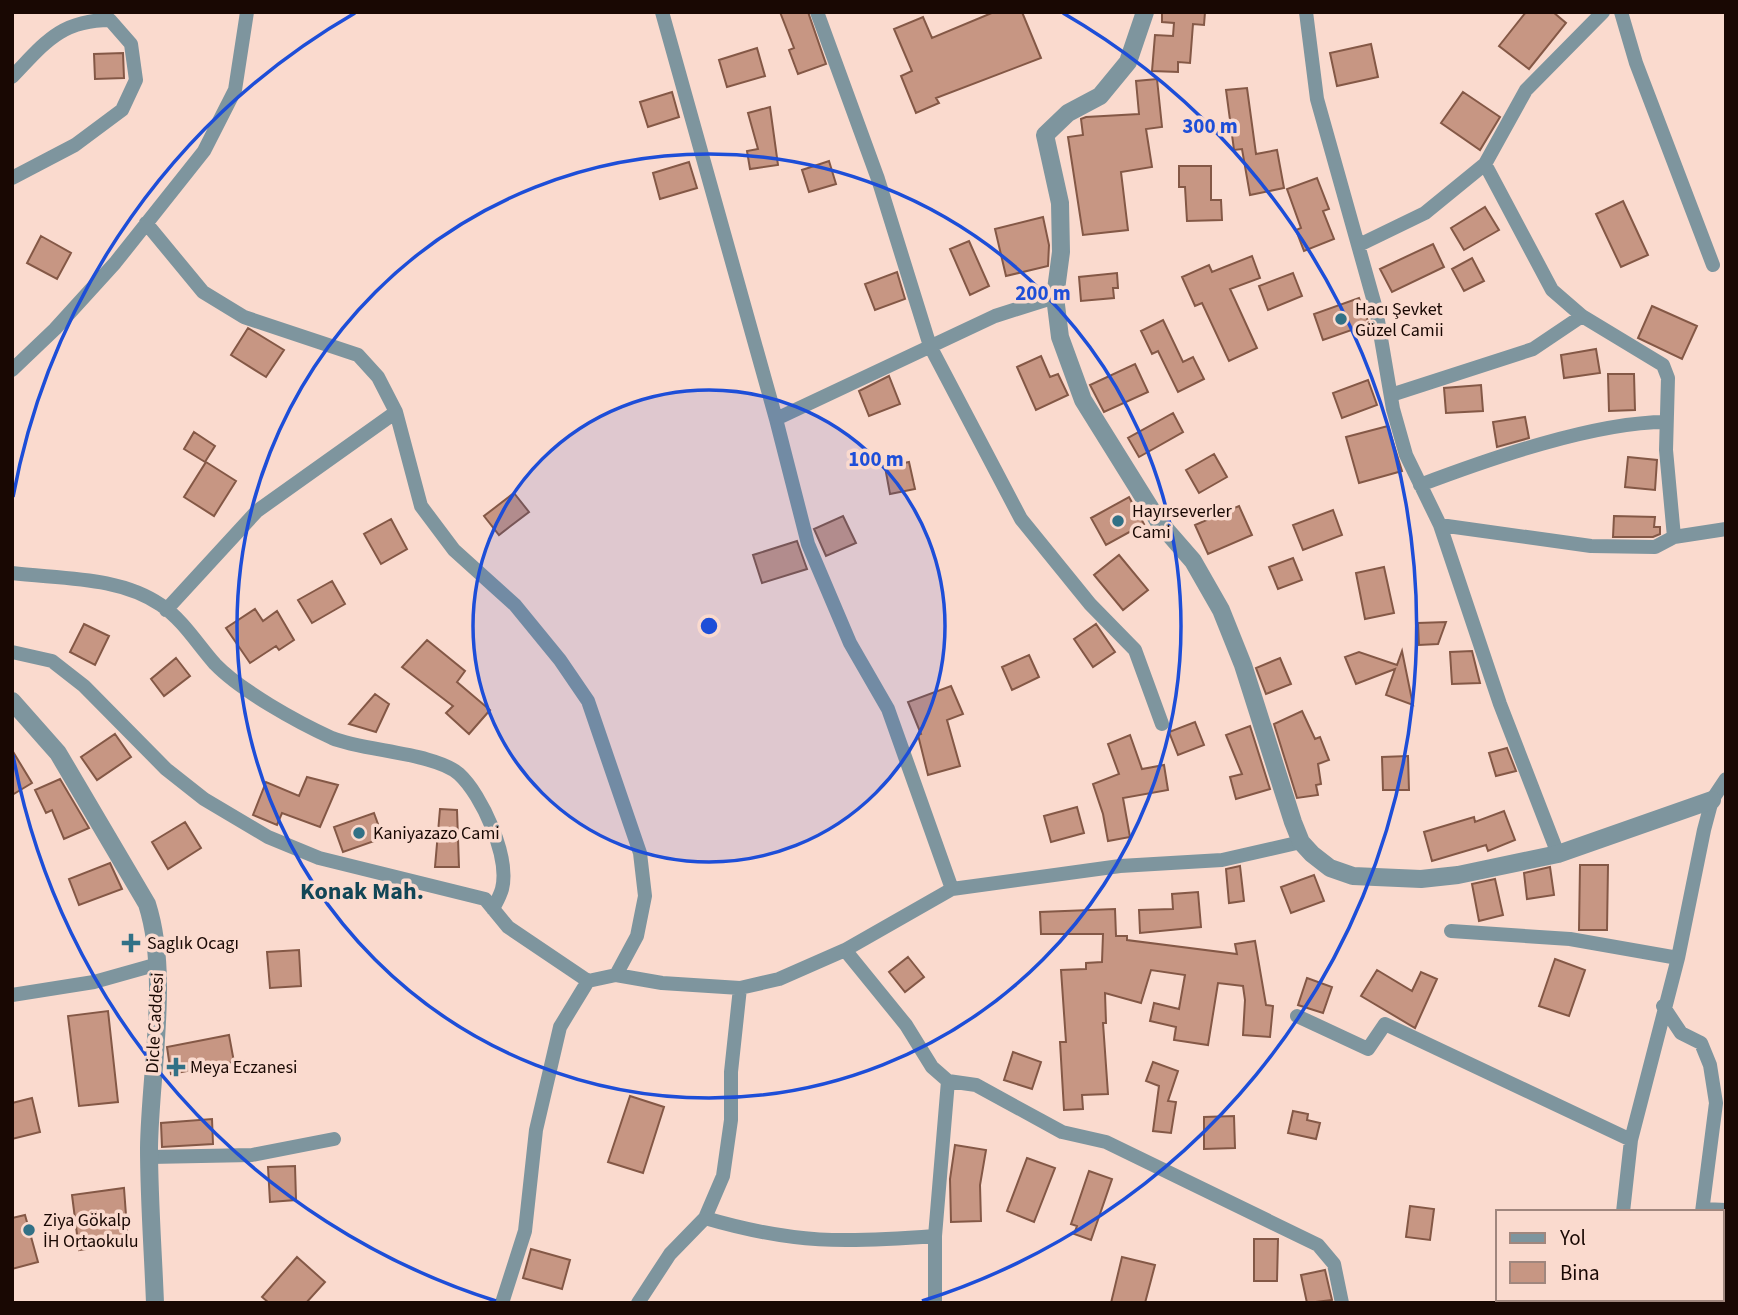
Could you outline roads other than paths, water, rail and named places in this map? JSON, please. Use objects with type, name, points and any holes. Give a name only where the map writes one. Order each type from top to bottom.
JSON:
[{"type":"street","points":[[12,370],[55,329],[204,151],[235,90],[247,12]]},
{"type":"street","points":[[662,12],[776,419],[808,544],[850,643],[888,709],[952,889]]},
{"type":"street","points":[[817,12],[878,179],[930,346],[1021,519],[1090,604],[1135,650],[1162,724]]},
{"type":"street","points":[[1144,12],[1128,62],[1100,96],[1068,113],[1045,135],[1060,203],[1061,252],[1055,297],[1060,337],[1083,400],[1159,522],[1193,561],[1221,610],[1243,665],[1301,842],[1330,868],[1353,876],[1421,879],[1458,875],[1558,854],[1712,800]]},
{"type":"street","points":[[1306,12],[1317,99],[1376,309],[1391,395],[1406,455],[1440,525],[1500,705],[1558,854]]},
{"type":"street","points":[[1359,245],[1425,213],[1485,164],[1526,90],[1603,12]]},
{"type":"street","points":[[1620,12],[1636,63],[1713,265]]},
{"type":"street","points":[[12,77],[51,37],[83,20],[110,20],[131,44],[136,80],[121,110],[75,145],[12,178]]},
{"type":"street","points":[[1485,164],[1552,290],[1582,316],[1663,365],[1668,378],[1666,422],[1674,537]]},
{"type":"street","points":[[146,223],[203,292],[244,317],[358,355],[378,377],[396,412],[421,506],[454,550],[515,606],[560,660],[588,701],[640,853],[645,896],[637,936],[616,975]]},
{"type":"street","points":[[776,419],[995,316],[1055,297]]},
{"type":"street","points":[[1391,395],[1533,349],[1582,316]]},
{"type":"street","points":[[166,610],[257,511],[396,412]]},
{"type":"street","points":[[1420,485],[1464,468],[1631,422],[1666,422]]},
{"type":"street","points":[[1440,525],[1591,545],[1655,547],[1674,537],[1726,529]]},
{"type":"street","points":[[12,573],[115,584],[166,610],[218,666],[272,704],[332,738],[456,771],[476,791],[490,822],[502,863],[502,888],[493,909]]},
{"type":"street","points":[[12,652],[52,661],[84,686],[166,769],[204,799],[268,837],[319,858],[485,899],[508,927],[588,981],[616,975],[675,984],[740,988],[779,979],[845,950],[952,889],[1120,866],[1222,860],[1301,842]]},
{"type":"street","name":"Dicle Caddesi","points":[[12,701],[58,753],[146,904],[153,923],[158,964],[150,1157],[155,1303]]},
{"type":"street","points":[[1623,1210],[1631,1140],[1678,958],[1712,800],[1726,779]]},
{"type":"street","points":[[1451,931],[1570,939],[1678,958]]},
{"type":"street","points":[[845,950],[906,1025],[932,1067],[948,1081],[976,1085],[1062,1132],[1106,1142],[1318,1245],[1334,1264],[1342,1303]]},
{"type":"street","points":[[12,995],[94,982],[158,964]]},
{"type":"street","points":[[502,1303],[525,1231],[536,1130],[560,1027],[588,981]]},
{"type":"street","points":[[638,1303],[670,1254],[705,1218],[723,1175],[732,1121],[731,1072],[740,988]]},
{"type":"street","points":[[1664,1006],[1681,1033],[1701,1044],[1710,1065],[1716,1102],[1702,1210]]},
{"type":"street","points":[[1297,1016],[1368,1049],[1385,1024],[1631,1140]]},
{"type":"street","points":[[935,1303],[935,1236],[948,1081]]},
{"type":"street","points":[[150,1157],[252,1155],[334,1139]]},
{"type":"street","points":[[705,1218],[756,1233],[808,1241],[850,1242],[935,1236]]},
{"type":"place","name":"Hacı Şevket Güzel Camii","points":[[1341,319]]},
{"type":"place","name":"Hayırseverler Cami","points":[[1118,521]]},
{"type":"place","name":"Kaniyazazo Cami","points":[[359,833]]},
{"type":"place","name":"Saglık Ocagı","points":[[131,943]]},
{"type":"place","name":"Meya Eczanesi","points":[[176,1067]]},
{"type":"place","name":"Ziya Gökalp İH Ortaokulu","points":[[29,1230]]},
{"type":"district","name":"Konak Mah.","points":[[362,891]]}]
